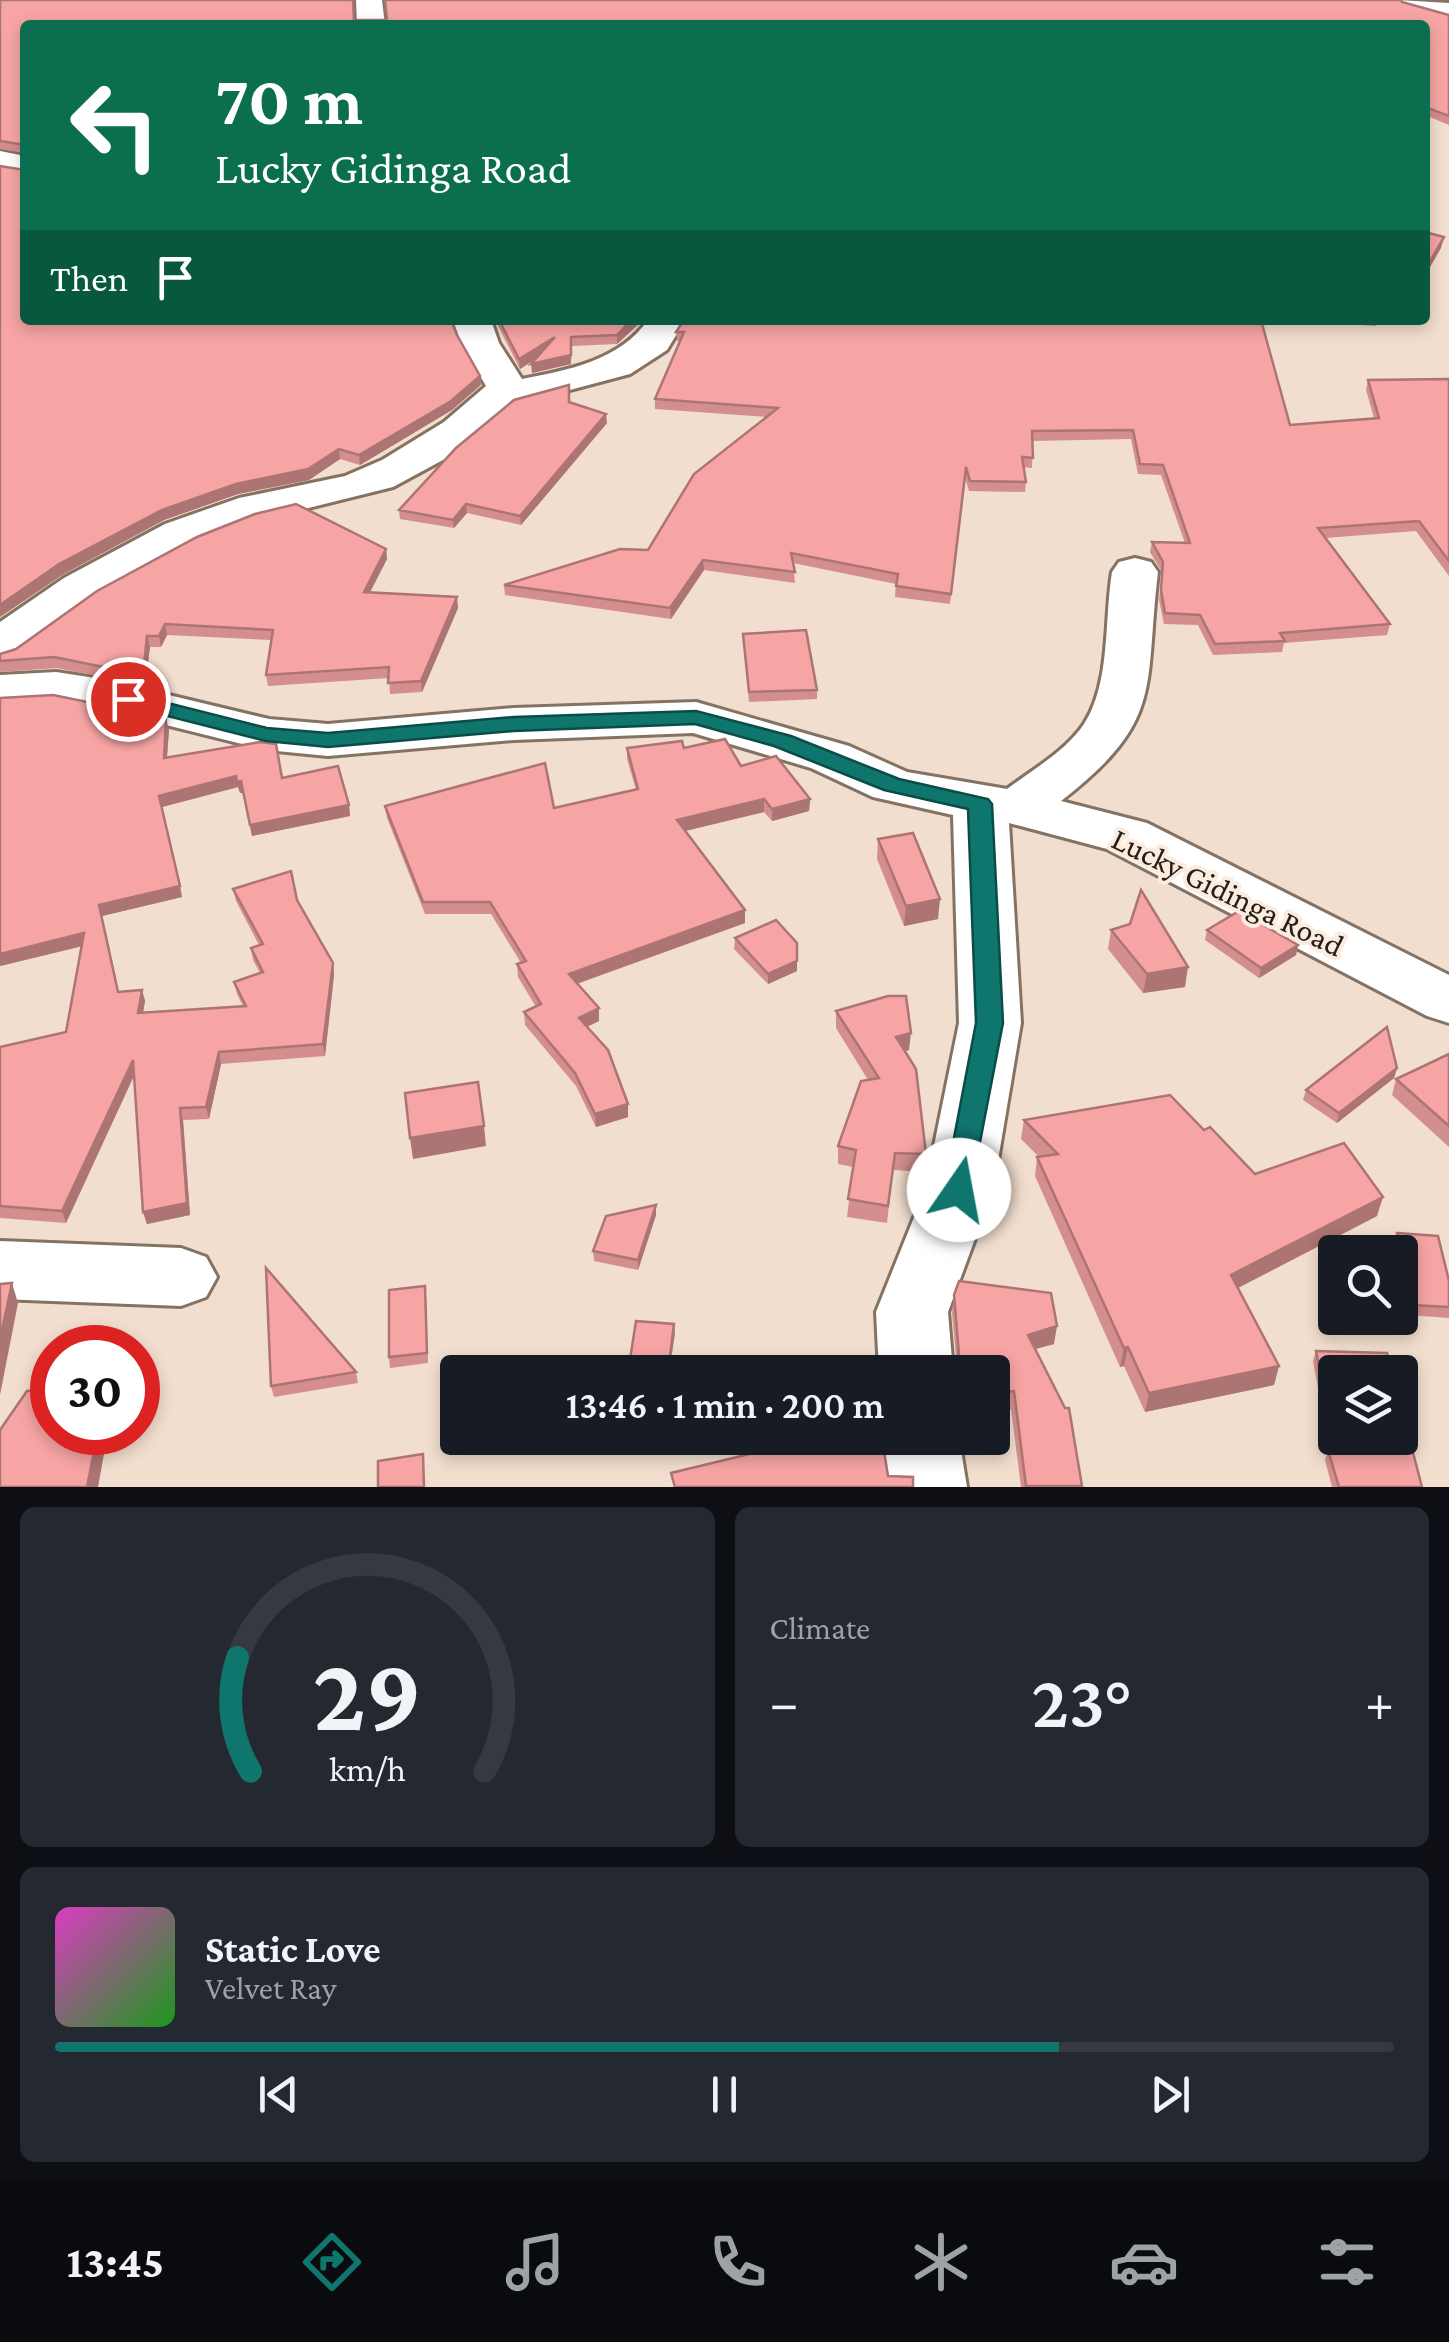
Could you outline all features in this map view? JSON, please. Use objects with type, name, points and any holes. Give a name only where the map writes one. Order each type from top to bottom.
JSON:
[{"type":"street","points":[[1411,0],[1449,12]]},
{"type":"street","points":[[0,647],[69,595],[206,524],[240,511],[365,484],[464,425],[506,388],[474,325]]},
{"type":"street","points":[[500,396],[558,384],[615,365],[646,351],[659,340],[662,327]]},
{"type":"street","points":[[915,1355],[912,1312],[959,1190],[990,1023],[999,806],[1098,742],[1116,715],[1123,687],[1135,572]]},
{"type":"street","name":"Lucky Gidinga Road","points":[[0,690],[56,687],[102,694],[178,709],[266,734],[328,740],[514,724],[696,718],[814,752],[892,785],[1128,836],[1449,1001]]},
{"type":"street","points":[[0,1270],[182,1278]]},
{"type":"street","points":[[924,1455],[928,1487]]},
{"type":"building","points":[[0,0],[353,0],[354,20],[20,20],[20,144],[0,141]]},
{"type":"building","points":[[385,0],[1401,0],[1449,15],[1449,116],[1430,109],[1430,20],[387,20]]},
{"type":"building","points":[[0,166],[20,169],[20,325],[453,325],[480,376],[451,401],[359,455],[339,449],[308,469],[236,484],[162,510],[59,564],[0,605]]},
{"type":"building","points":[[1430,233],[1444,237],[1430,261]]},
{"type":"building","points":[[502,325],[627,325],[617,335],[571,337],[571,355],[531,364],[555,337],[519,359]]},
{"type":"building","points":[[681,325],[1262,325],[1290,425],[1379,418],[1368,380],[1449,379],[1449,561],[1419,521],[1318,528],[1390,624],[1280,633],[1285,641],[1215,644],[1200,615],[1165,613],[1161,590],[1163,562],[1152,542],[1190,543],[1163,465],[1140,464],[1133,430],[1032,431],[1033,458],[1022,457],[1026,482],[970,481],[966,467],[951,594],[896,586],[898,574],[791,553],[795,572],[703,560],[670,608],[504,585],[620,549],[648,550],[694,474],[778,408],[655,399],[684,332],[676,332]]},
{"type":"building","points":[[569,385],[569,402],[606,414],[520,516],[466,504],[453,520],[399,510],[456,448],[514,400]]},
{"type":"building","points":[[296,504],[386,549],[364,592],[457,597],[421,681],[388,683],[389,667],[266,675],[273,630],[165,624],[159,636],[147,636],[143,675],[54,657],[0,661],[0,654],[16,649],[97,591],[197,537],[255,514]]},
{"type":"building","points":[[806,630],[817,690],[749,692],[743,634]]},
{"type":"building","points":[[53,695],[166,718],[164,758],[260,742],[276,744],[282,778],[338,766],[349,805],[250,825],[241,781],[237,782],[236,776],[159,796],[180,886],[99,905],[118,992],[142,990],[138,1013],[246,1006],[234,982],[263,972],[251,948],[263,944],[233,889],[291,871],[297,900],[333,963],[323,1044],[219,1052],[206,1107],[180,1108],[187,1203],[143,1212],[133,1060],[62,1211],[0,1206],[0,1047],[66,1032],[84,933],[0,954],[0,698]]},
{"type":"building","points":[[725,739],[741,766],[776,756],[810,799],[772,809],[764,799],[677,820],[745,910],[569,974],[599,1008],[579,1018],[608,1050],[628,1104],[595,1114],[575,1073],[524,1012],[541,1004],[517,964],[526,961],[490,902],[423,902],[385,806],[545,763],[554,808],[638,789],[627,748],[682,741],[684,748]]},
{"type":"building","points":[[913,833],[940,899],[906,906],[878,839]]},
{"type":"building","points":[[1141,890],[1188,967],[1147,974],[1111,930],[1130,924]]},
{"type":"building","points":[[1239,911],[1298,945],[1261,968],[1207,930]]},
{"type":"building","points":[[776,920],[797,943],[797,961],[768,974],[735,938]]},
{"type":"building","points":[[888,996],[906,996],[911,1033],[896,1037],[916,1069],[926,1154],[895,1153],[888,1206],[848,1199],[856,1150],[838,1146],[861,1081],[879,1078],[836,1011]]},
{"type":"building","points":[[1387,1027],[1397,1068],[1339,1113],[1306,1090]]},
{"type":"building","points":[[1449,1054],[1449,1126],[1396,1079]]},
{"type":"building","points":[[478,1082],[484,1126],[410,1138],[405,1093]]},
{"type":"building","points":[[1170,1095],[1204,1130],[1210,1127],[1255,1174],[1344,1143],[1383,1197],[1231,1275],[1279,1366],[1149,1393],[1128,1347],[1124,1348],[1037,1157],[1058,1154],[1024,1120]]},
{"type":"building","points":[[656,1205],[638,1260],[593,1251],[606,1216]]},
{"type":"building","points":[[1397,1233],[1438,1236],[1449,1281],[1449,1307],[1418,1305],[1418,1235]]},
{"type":"building","points":[[266,1268],[356,1372],[271,1386]]},
{"type":"building","points":[[959,1281],[1051,1293],[1057,1326],[1028,1335],[1065,1408],[1069,1408],[1082,1486],[1026,1486],[1014,1391],[1010,1392],[1010,1355],[958,1355],[954,1295]]},
{"type":"building","points":[[12,1283],[0,1339],[0,1284]]},
{"type":"building","points":[[425,1286],[427,1353],[389,1357],[389,1290]]},
{"type":"building","points":[[636,1321],[674,1324],[670,1355],[631,1355]]},
{"type":"building","points":[[1316,1351],[1388,1355],[1318,1355],[1318,1361]]},
{"type":"building","points":[[30,1391],[30,1455],[93,1455],[87,1487],[0,1487],[0,1430]]},
{"type":"building","points":[[423,1454],[424,1487],[378,1487],[378,1461]]},
{"type":"building","points":[[746,1455],[885,1455],[888,1476],[913,1477],[913,1487],[675,1487],[671,1473]]},
{"type":"building","points":[[1329,1455],[1414,1455],[1422,1487],[1339,1487]]},
{"type":"route","points":[[128,699],[266,734],[328,740],[514,724],[696,718],[745,729],[830,757],[892,785],[980,804],[990,1023],[959,1190]]}]
